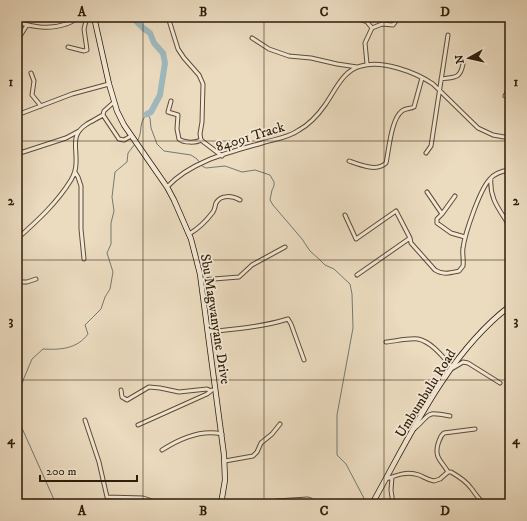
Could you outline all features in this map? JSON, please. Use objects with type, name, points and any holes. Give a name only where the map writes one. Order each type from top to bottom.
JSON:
[{"type":"main road","name":"Sbu Magwanyane Drive","points":[[94,17],[109,84],[120,117],[167,187],[181,214],[196,255],[208,332],[213,390],[222,434],[225,461],[224,485],[221,503]]},
{"type":"main road","points":[[510,159],[510,176]]},
{"type":"main road","name":"Umbumbulu Road","points":[[372,504],[414,429],[451,368],[483,330],[510,306]]},
{"type":"street","points":[[17,22],[50,28],[68,24],[80,17]]},
{"type":"street","points":[[68,47],[84,51],[88,49],[84,29],[87,17]]},
{"type":"street","points":[[168,17],[178,49],[199,75],[203,84],[202,122],[200,134],[201,140],[222,156]]},
{"type":"street","points":[[354,17],[367,22],[372,28]]},
{"type":"street","points":[[368,64],[365,43],[372,28],[382,24],[393,25],[399,17]]},
{"type":"street","points":[[17,41],[27,25]]},
{"type":"street","points":[[426,153],[431,146],[448,35]]},
{"type":"street","points":[[252,38],[269,49],[289,56],[311,58],[357,67]]},
{"type":"street","name":"84091 Track","points":[[167,187],[180,175],[200,164],[287,137],[306,126],[320,112],[347,74],[357,67],[368,64],[392,67],[422,78],[440,90],[478,128],[493,135],[510,138]]},
{"type":"street","points":[[441,79],[458,76],[461,74],[463,64]]},
{"type":"street","points":[[31,73],[34,81],[32,96],[41,106]]},
{"type":"street","points":[[349,161],[364,166],[378,167],[386,163],[392,133],[398,115],[404,110],[414,107],[422,78]]},
{"type":"street","points":[[17,115],[72,94],[109,84]]},
{"type":"street","points":[[505,96],[510,86]]},
{"type":"street","points":[[171,100],[168,112],[178,115],[177,128],[180,139],[182,141],[197,142],[201,140]]},
{"type":"street","points":[[17,154],[66,138],[79,131],[87,124],[103,116],[105,110],[114,102]]},
{"type":"street","points":[[103,116],[119,139],[124,140],[132,137]]},
{"type":"street","points":[[17,239],[44,215],[69,182],[74,172],[76,163],[74,145],[79,131]]},
{"type":"street","points":[[345,215],[356,239],[396,212],[413,246],[435,270],[439,273],[459,271],[463,266],[465,236],[483,191],[492,176],[509,170]]},
{"type":"street","points":[[74,172],[78,177],[81,186],[81,228],[84,259]]},
{"type":"street","points":[[492,176],[490,186],[491,194],[510,225]]},
{"type":"street","points":[[427,192],[442,214]]},
{"type":"street","points":[[189,234],[197,229],[213,212],[216,202],[220,199],[228,196],[240,200]]},
{"type":"street","points":[[455,196],[437,220],[439,224],[451,233],[465,236]]},
{"type":"street","points":[[357,275],[410,238]]},
{"type":"street","points":[[201,280],[239,277],[252,265],[285,247]]},
{"type":"street","points":[[17,282],[27,282],[36,279]]},
{"type":"street","points":[[208,332],[256,327],[288,319],[293,327],[304,360]]},
{"type":"street","points":[[386,342],[419,340],[426,343],[442,355],[451,368],[463,362],[468,363],[500,383]]},
{"type":"street","points":[[121,390],[122,397],[127,400],[149,388],[160,388],[179,392],[206,389],[213,390]]},
{"type":"street","points":[[138,425],[213,390]]},
{"type":"street","points":[[414,429],[430,414],[435,413],[450,416]]},
{"type":"street","points":[[85,420],[107,497],[143,498],[161,504]]},
{"type":"street","points":[[225,461],[253,456],[257,452],[261,443],[272,434],[280,424]]},
{"type":"street","points":[[475,429],[444,433],[441,436],[436,452],[448,472],[464,481],[478,498],[486,504]]},
{"type":"street","points":[[162,450],[177,441],[203,433],[212,432],[222,434]]},
{"type":"street","points":[[386,479],[409,473],[434,481],[440,480],[448,472]]},
{"type":"street","points":[[392,477],[391,490],[393,504]]},
{"type":"street","points":[[269,504],[276,501],[308,499],[311,500],[312,504]]},
{"type":"street","points":[[209,504],[221,503]]},
{"type":"waterway","points":[[132,17],[150,33],[154,43],[163,53],[165,63],[160,95],[151,112],[147,114]]},
{"type":"waterway","points":[[138,140],[142,121],[147,114],[150,118],[151,128],[157,144],[164,151],[191,155],[206,168],[225,166],[242,172],[255,170],[270,175],[274,182],[270,200],[273,205],[302,239],[310,251],[325,265],[334,269],[350,284],[352,294],[353,328],[337,415],[337,455],[346,464],[367,504]]},
{"type":"waterway","points":[[56,504],[21,426],[17,406],[19,392],[32,359],[43,349],[62,349],[79,343],[88,334],[85,325],[101,309],[105,297],[110,289],[113,272],[107,253],[111,244],[111,223],[114,211],[112,197],[115,172],[127,162],[128,153],[135,144]]}]
